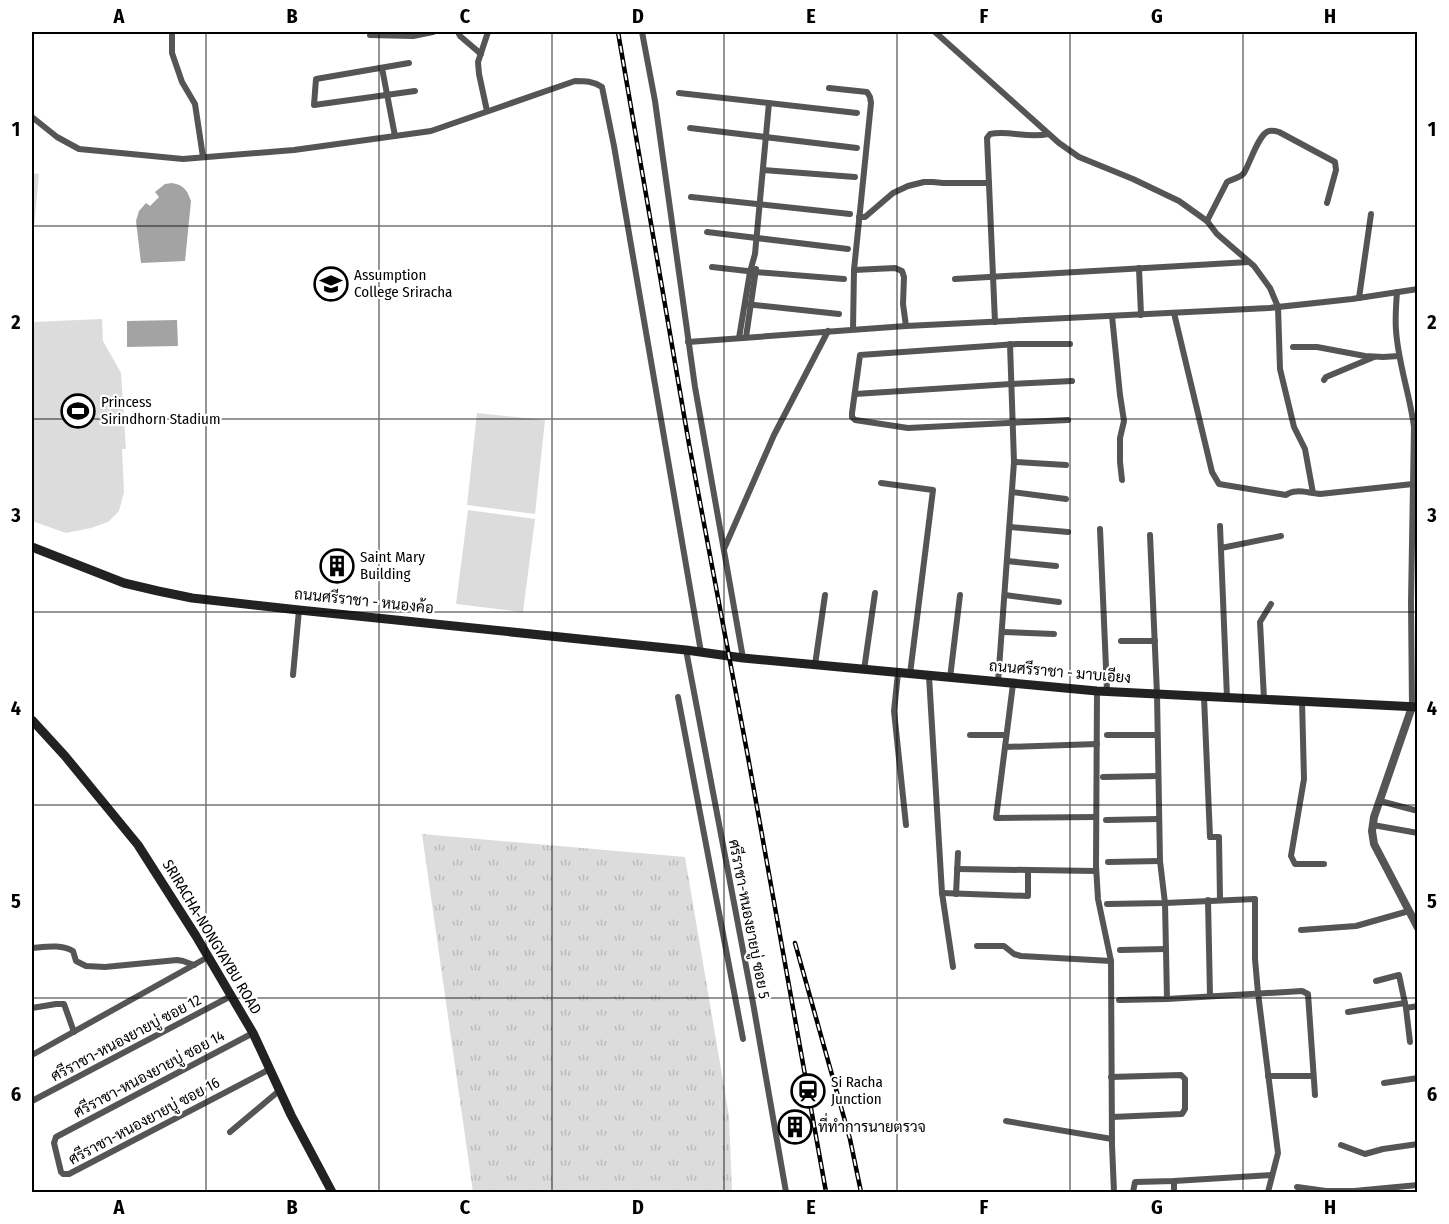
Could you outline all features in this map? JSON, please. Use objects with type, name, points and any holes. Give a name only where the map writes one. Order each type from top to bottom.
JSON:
[{"type":"main road","name":"ถนนศรีราชา - หนองค้อ","points":[[32,547],[124,582],[192,598],[701,652]]},
{"type":"main road","name":"ถนนศรีราชา - มาบเอียง","points":[[701,652],[1097,692],[1415,707]]},
{"type":"main road","name":"SRIRACHA-NONGYAYBU ROAD","points":[[32,720],[65,756],[138,845],[252,1033],[328,1191]]},
{"type":"street","points":[[172,32],[172,53],[182,82],[195,104],[203,157]]},
{"type":"street","points":[[370,35],[413,36],[433,32]]},
{"type":"street","points":[[458,32],[481,54]]},
{"type":"street","points":[[487,111],[478,74],[478,62],[488,32]]},
{"type":"street","points":[[642,32],[655,101],[695,387],[743,658]]},
{"type":"street","points":[[935,32],[1059,143],[1079,157],[1179,201],[1207,221],[1217,234],[1254,266],[1270,288],[1278,307],[1280,369],[1294,428],[1305,449],[1313,493]]},
{"type":"street","points":[[409,63],[316,79],[314,105],[415,91]]},
{"type":"street","points":[[382,68],[394,136]]},
{"type":"street","points":[[32,117],[57,137],[79,149],[183,159],[294,150],[431,131],[575,81],[587,81],[602,87],[701,652]]},
{"type":"street","points":[[829,88],[867,92],[870,97],[854,270],[853,329]]},
{"type":"street","points":[[679,93],[857,113]]},
{"type":"street","points":[[743,337],[753,272],[769,103]]},
{"type":"street","points":[[690,128],[857,148]]},
{"type":"street","points":[[1207,221],[1227,182],[1243,174],[1264,134],[1273,130],[1335,162],[1336,170],[1327,203]]},
{"type":"street","points":[[994,322],[987,138],[994,133],[1032,136],[1048,134]]},
{"type":"street","points":[[763,170],[855,177]]},
{"type":"street","points":[[859,217],[865,217],[893,193],[908,186],[924,182],[989,183]]},
{"type":"street","points":[[691,197],[850,214]]},
{"type":"street","points":[[1359,298],[1371,214]]},
{"type":"street","points":[[707,232],[848,249]]},
{"type":"street","points":[[955,279],[1249,262]]},
{"type":"street","points":[[712,267],[844,279]]},
{"type":"street","points":[[854,270],[896,268],[902,271],[906,326]]},
{"type":"street","points":[[1139,268],[1141,315]]},
{"type":"street","points":[[688,342],[853,329],[1278,307],[1418,289]]},
{"type":"street","points":[[1397,292],[1396,330],[1399,356],[1412,410],[1416,458],[1413,484],[1411,602],[1415,707],[1380,801],[1372,831],[1374,844],[1418,928]]},
{"type":"street","points":[[748,304],[839,314]]},
{"type":"street","points":[[1174,313],[1212,472],[1219,484],[1286,495],[1293,491],[1320,494],[1413,484]]},
{"type":"street","points":[[1112,316],[1124,421],[1120,438],[1122,480]]},
{"type":"street","points":[[724,549],[774,435],[828,331]]},
{"type":"street","points":[[998,682],[1014,462],[1010,344]]},
{"type":"street","points":[[1068,420],[908,428],[855,420],[852,413],[860,355],[1010,344],[1070,344]]},
{"type":"street","points":[[1293,347],[1317,346],[1375,357],[1399,356]]},
{"type":"street","points":[[1324,380],[1326,377],[1375,357]]},
{"type":"street","points":[[855,394],[1072,381]]},
{"type":"street","points":[[1014,462],[1066,465]]},
{"type":"street","points":[[881,483],[933,490],[910,674]]},
{"type":"street","points":[[1012,492],[1066,499]]},
{"type":"street","points":[[1220,526],[1227,698]]},
{"type":"street","points":[[1010,527],[1068,532]]},
{"type":"street","points":[[1100,529],[1107,692]]},
{"type":"street","points":[[1150,535],[1157,694],[1160,861],[1165,903],[1167,999]]},
{"type":"street","points":[[1221,548],[1281,536]]},
{"type":"street","points":[[1007,561],[1056,566]]},
{"type":"street","points":[[864,669],[875,593]]},
{"type":"street","points":[[815,665],[825,595]]},
{"type":"street","points":[[950,678],[960,595]]},
{"type":"street","points":[[1005,595],[1059,602]]},
{"type":"street","points":[[1264,699],[1260,622],[1271,604]]},
{"type":"street","points":[[293,675],[299,610]]},
{"type":"street","points":[[1002,632],[1054,634]]},
{"type":"street","points":[[1121,641],[1155,641]]},
{"type":"street","name":"ศรีราชา-หนองยายบู่ ซอย 5","points":[[686,650],[786,1192]]},
{"type":"street","points":[[898,673],[894,711],[906,825]]},
{"type":"street","points":[[929,676],[942,893],[953,967]]},
{"type":"street","points":[[1013,684],[996,818],[1096,817]]},
{"type":"street","points":[[1097,692],[1096,872],[1098,899],[1111,961],[1114,1192]]},
{"type":"street","points":[[678,697],[743,1039]]},
{"type":"street","points":[[1204,697],[1210,837],[1219,837],[1220,900]]},
{"type":"street","points":[[1302,700],[1304,779],[1291,856],[1295,864],[1324,864]]},
{"type":"street","points":[[970,735],[1006,735]]},
{"type":"street","points":[[1107,735],[1157,735]]},
{"type":"street","points":[[1005,747],[1097,744]]},
{"type":"street","points":[[1103,777],[1158,776]]},
{"type":"street","points":[[1380,801],[1418,811]]},
{"type":"street","points":[[699,805],[715,803]]},
{"type":"street","points":[[1106,820],[1159,819]]},
{"type":"street","points":[[1373,825],[1418,833]]},
{"type":"street","points":[[956,894],[958,853]]},
{"type":"street","points":[[1108,862],[1160,861]]},
{"type":"street","points":[[957,869],[1096,872]]},
{"type":"street","points":[[942,893],[1028,896],[1029,870]]},
{"type":"street","points":[[1107,904],[1255,899],[1255,959],[1258,993],[1278,1154],[1268,1192]]},
{"type":"street","points":[[1208,900],[1210,996]]},
{"type":"street","points":[[1300,930],[1356,926],[1408,911]]},
{"type":"street","points":[[977,946],[1004,946],[1014,954],[1021,956],[1111,961]]},
{"type":"street","points":[[32,948],[68,948],[73,951],[76,961],[86,966],[105,967],[177,960],[194,965]]},
{"type":"street","points":[[1120,950],[1166,949]]},
{"type":"street","points":[[32,1055],[208,957]]},
{"type":"street","points":[[1376,981],[1399,975],[1410,1042]]},
{"type":"street","points":[[1119,1000],[1302,991],[1308,994],[1315,1095]]},
{"type":"street","name":"ศรีราชา-หนองยายบู่ ซอย 12","points":[[32,1101],[231,996]]},
{"type":"street","points":[[32,1008],[64,1004],[74,1032]]},
{"type":"street","points":[[1348,1012],[1405,1005],[1418,1006]]},
{"type":"street","name":"ศรีราชา-หนองยายบู่ ซอย 14","points":[[56,1137],[252,1033]]},
{"type":"street","name":"ศรีราชา-หนองยายบู่ ซอย 16","points":[[56,1137],[54,1143],[61,1172],[67,1174],[270,1069]]},
{"type":"street","points":[[1111,1077],[1181,1075],[1185,1079],[1185,1109],[1182,1114],[1112,1117]]},
{"type":"street","points":[[1268,1076],[1313,1076]]},
{"type":"street","points":[[1384,1083],[1418,1078]]},
{"type":"street","points":[[230,1132],[280,1090]]},
{"type":"street","points":[[1006,1121],[1112,1139]]},
{"type":"street","points":[[1341,1145],[1365,1154],[1418,1144]]},
{"type":"street","points":[[1133,1192],[1136,1182],[1272,1175]]},
{"type":"street","points":[[1174,1181],[1174,1192]]},
{"type":"street","points":[[1298,1187],[1313,1191],[1338,1192],[1418,1185]]},
{"type":"green space","points":[[32,173],[39,174],[32,249]]},
{"type":"green space","name":"Princess Sirindhorn Stadium","points":[[102,319],[103,341],[121,373],[126,449],[122,449],[124,492],[119,511],[108,522],[66,533],[32,521],[32,322]]},
{"type":"green space","points":[[477,413],[545,420],[535,514],[467,505]]},
{"type":"green space","points":[[468,510],[535,519],[523,612],[456,604]]},
{"type":"green space","points":[[422,834],[685,857],[729,1116],[732,1192],[473,1192]]},
{"type":"shaded area","points":[[172,183],[185,189],[191,201],[185,261],[141,263],[136,221],[139,211],[146,203],[150,206],[159,197],[155,192],[165,184]]},
{"type":"shaded area","points":[[177,320],[178,346],[127,347],[127,321]]},
{"type":"railway","points":[[618,32],[689,444],[826,1192]]},
{"type":"railway","points":[[795,943],[850,1139],[861,1192]]},
{"type":"place","name":"Assumption College Sriracha","points":[[331,284]]},
{"type":"place","name":"Princess Sirindhorn Stadium","points":[[78,411]]},
{"type":"place","name":"Saint Mary Building","points":[[337,566]]},
{"type":"place","name":"Si Racha Junction","points":[[808,1091]]},
{"type":"place","name":"ที่ทำการนายตรวจ","points":[[795,1127]]}]
